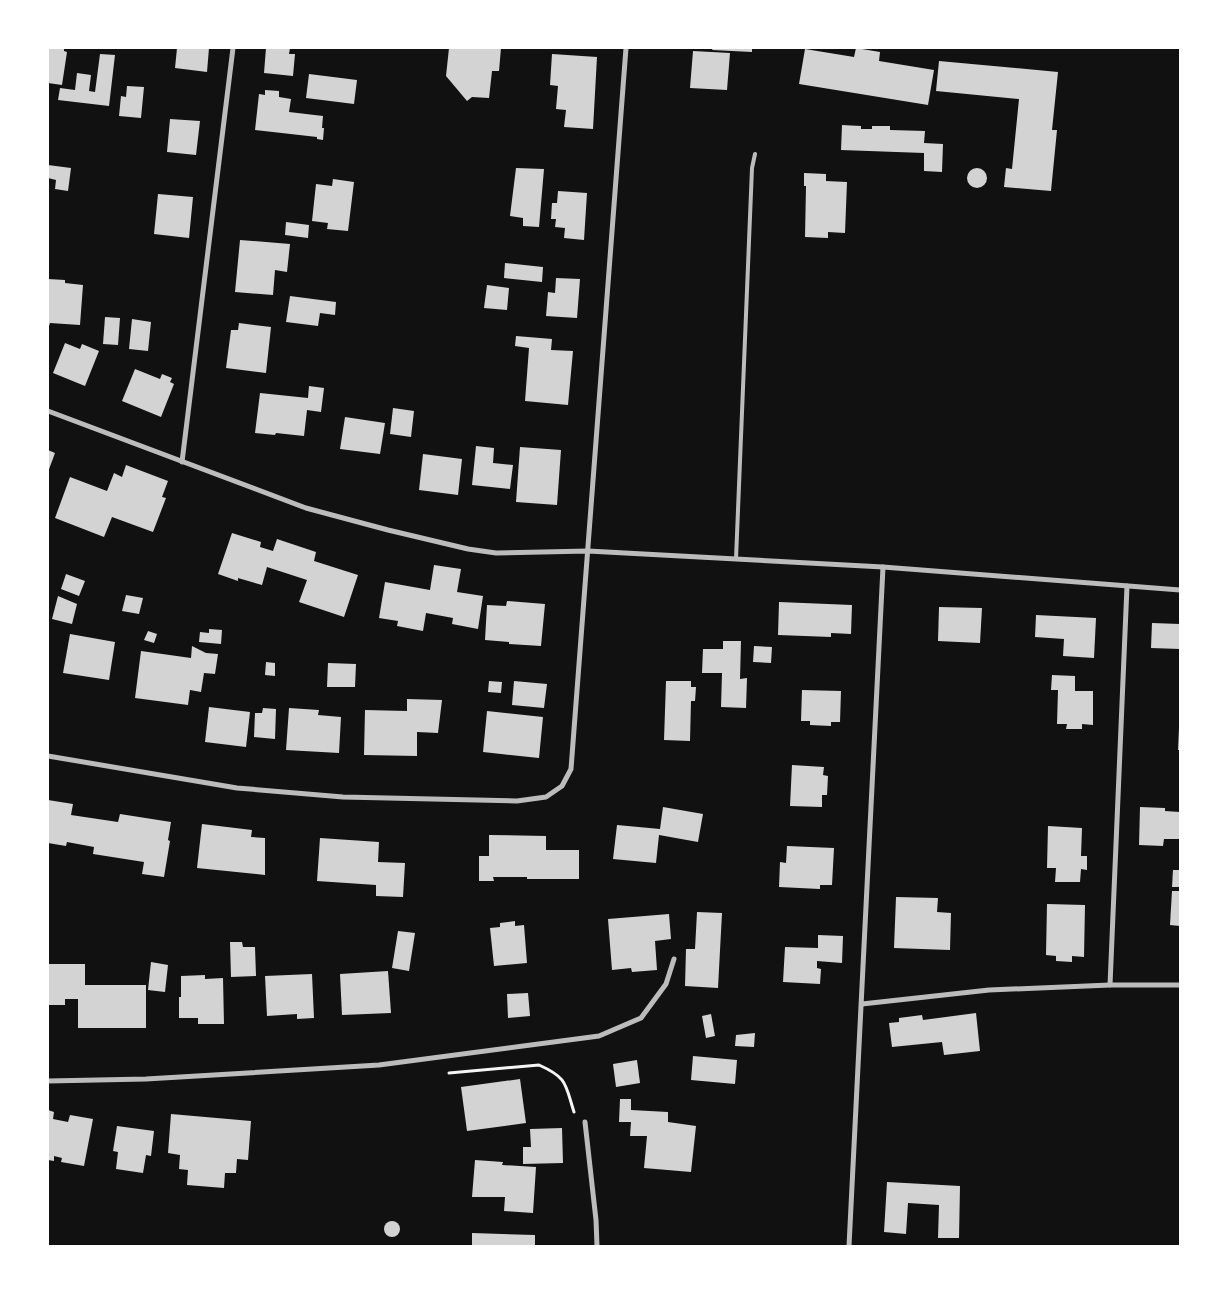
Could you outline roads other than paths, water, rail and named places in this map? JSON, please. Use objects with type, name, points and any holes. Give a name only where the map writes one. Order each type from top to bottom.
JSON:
[{"type":"street","points":[[182,462],[233,48]]},
{"type":"street","points":[[48,756],[237,788],[334,796],[517,801],[546,797],[562,786],[570,770],[626,48]]},
{"type":"street","points":[[48,411],[306,508],[468,549],[496,553],[588,551],[884,567],[1180,590]]},
{"type":"street","points":[[849,1246],[884,567]]},
{"type":"street","points":[[1110,985],[1127,586]]},
{"type":"street","points":[[48,1081],[156,1079],[379,1065],[599,1036],[641,1018],[666,984],[674,959]]},
{"type":"street","points":[[862,1004],[989,990],[1110,985],[1180,985]]},
{"type":"street","points":[[585,1122],[596,1220],[597,1246]]},
{"type":"lane","points":[[736,559],[751,178],[755,154]]}]
